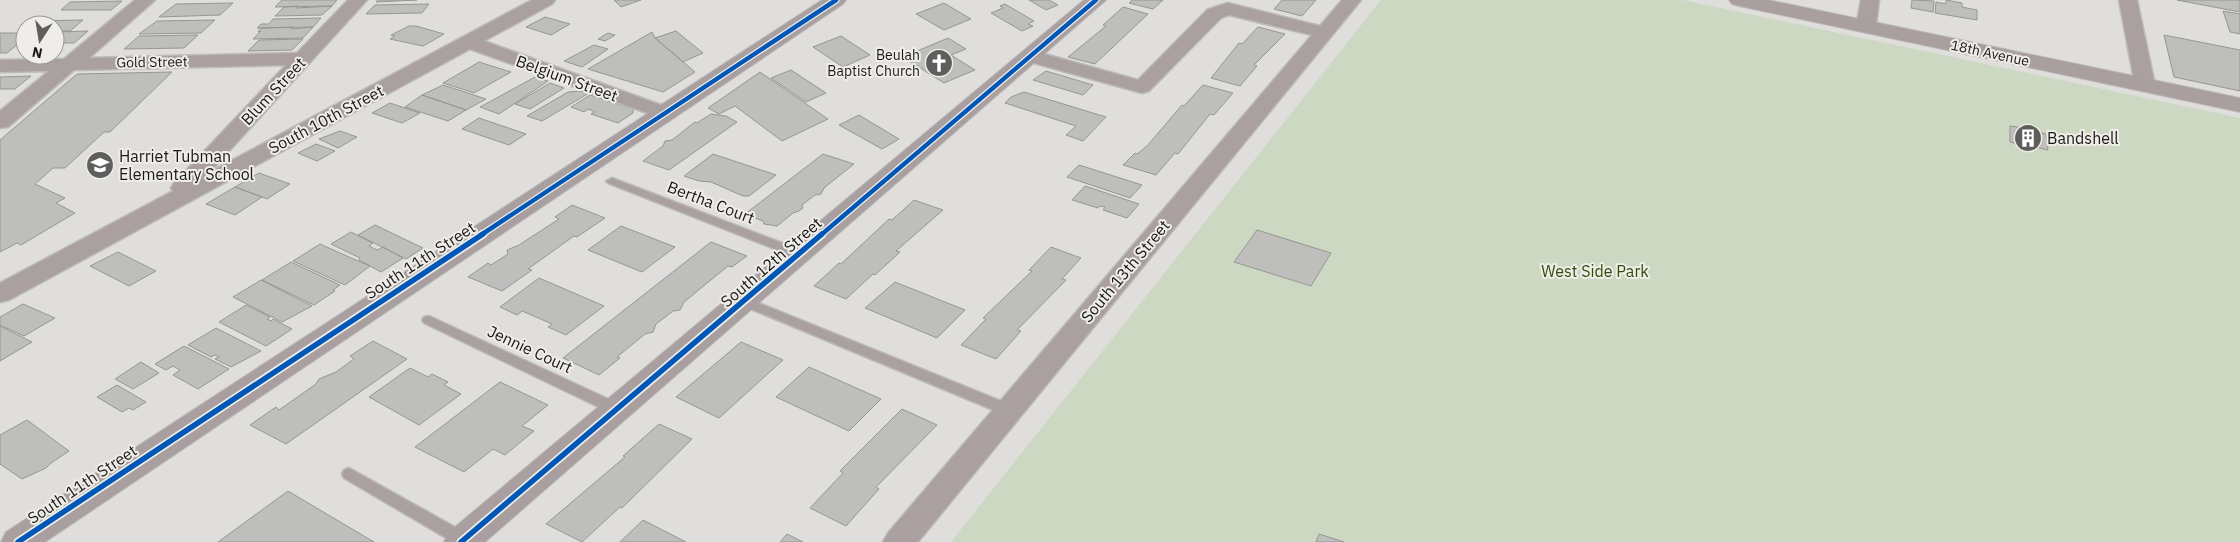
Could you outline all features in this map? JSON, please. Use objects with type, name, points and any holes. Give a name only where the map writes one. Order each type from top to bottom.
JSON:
[{"type":"street","points":[[0,122],[146,0]]},
{"type":"street","name":"Blum Street","points":[[167,204],[358,0]]},
{"type":"street","name":"South 10th Street","points":[[0,294],[546,0]]},
{"type":"street","name":"South 11th Street","points":[[18,542],[836,0]]},
{"type":"street","name":"South 12th Street","points":[[462,541],[1096,0]]},
{"type":"street","name":"South 13th Street","points":[[899,542],[1352,0]]},
{"type":"street","name":"18th Avenue","points":[[1739,0],[2240,105]]},
{"type":"street","points":[[1866,26],[1870,0]]},
{"type":"street","points":[[2128,0],[2145,85]]},
{"type":"street","points":[[1030,56],[1142,87],[1214,14],[1228,9],[1325,33]]},
{"type":"street","name":"Belgium Street","points":[[470,42],[665,113]]},
{"type":"street","name":"Gold Street","points":[[0,66],[304,59]]},
{"type":"lane","name":"Bertha Court","points":[[612,181],[799,254]]},
{"type":"lane","points":[[744,301],[1008,410]]},
{"type":"lane","name":"Jennie Court","points":[[429,320],[616,409]]},
{"type":"lane","points":[[349,474],[462,541]]},
{"type":"green space","name":"West Side Park","points":[[1381,0],[1683,0],[2240,118],[2240,542],[951,542]]},
{"type":"building","points":[[282,0],[337,0],[332,6],[275,7]]},
{"type":"building","points":[[378,0],[417,0],[376,2]]},
{"type":"building","points":[[614,0],[641,0],[621,7]]},
{"type":"building","points":[[1029,0],[1049,0],[1058,5],[1046,10]]},
{"type":"building","points":[[1132,0],[1163,0],[1153,9],[1129,3]]},
{"type":"building","points":[[1282,0],[1316,0],[1302,16],[1274,9]]},
{"type":"building","points":[[1912,0],[1934,1],[1933,12],[1911,8]]},
{"type":"building","points":[[1946,0],[1962,3],[1962,7],[1977,10],[1977,20],[1935,13],[1936,2],[1946,4]]},
{"type":"building","points":[[2177,0],[2240,0],[2240,12]]},
{"type":"building","points":[[122,1],[111,10],[61,10],[70,2]]},
{"type":"building","points":[[233,3],[220,15],[159,17],[176,4]]},
{"type":"building","points":[[944,3],[971,19],[944,30],[916,14]]},
{"type":"building","points":[[429,4],[422,13],[366,14],[375,5]]},
{"type":"building","points":[[1005,4],[1034,21],[1028,24],[1033,26],[1022,31],[991,13],[1003,8],[1000,6]]},
{"type":"building","points":[[297,6],[296,8],[332,6],[322,15],[275,16],[284,7]]},
{"type":"building","points":[[1123,7],[1148,14],[1095,64],[1068,57],[1106,26],[1103,25]]},
{"type":"building","points":[[2223,11],[2240,14],[2240,34],[2230,32]]},
{"type":"building","points":[[545,17],[570,24],[551,35],[526,27]]},
{"type":"building","points":[[321,18],[313,27],[257,28],[261,24],[269,24],[273,19]]},
{"type":"building","points":[[65,20],[83,20],[70,31],[65,31]]},
{"type":"building","points":[[215,20],[201,33],[139,34],[157,21]]},
{"type":"building","points":[[409,26],[416,26],[444,34],[423,46],[390,39],[395,36],[391,35]]},
{"type":"building","points":[[292,27],[291,29],[313,27],[303,38],[253,39],[261,31],[258,32],[261,28]]},
{"type":"building","points":[[1258,27],[1285,34],[1254,65],[1257,66],[1240,86],[1211,78],[1239,43],[1242,44]]},
{"type":"building","points":[[88,31],[74,43],[65,43],[65,32]]},
{"type":"building","points":[[676,31],[703,53],[683,62],[655,38]]},
{"type":"building","points":[[652,32],[655,38],[695,72],[663,92],[588,69]]},
{"type":"building","points":[[0,33],[15,33],[15,46],[7,53],[0,53]]},
{"type":"building","points":[[608,33],[615,35],[605,41],[598,39]]},
{"type":"building","points":[[198,35],[184,48],[124,49],[139,36]]},
{"type":"building","points":[[2164,35],[2240,50],[2240,91],[2174,77]]},
{"type":"building","points":[[841,36],[870,55],[843,67],[813,47]]},
{"type":"building","name":"Beulah Baptist Church","points":[[948,38],[966,49],[951,55],[975,70],[944,83],[903,57]]},
{"type":"building","points":[[303,39],[292,50],[248,51],[259,40]]},
{"type":"building","points":[[594,45],[608,49],[582,67],[564,61]]},
{"type":"building","points":[[479,62],[511,72],[474,93],[443,83]]},
{"type":"building","points":[[791,70],[826,93],[806,102],[771,78]]},
{"type":"building","points":[[1046,71],[1093,85],[1083,95],[1033,80]]},
{"type":"building","points":[[172,72],[110,132],[104,132],[65,168],[53,168],[35,184],[65,198],[56,203],[75,213],[21,245],[17,243],[0,252],[0,140],[77,74]]},
{"type":"building","points":[[760,72],[828,119],[782,141],[735,106],[719,114],[708,108]]},
{"type":"building","points":[[31,76],[15,89],[0,89],[0,77]]},
{"type":"building","points":[[535,77],[548,81],[499,114],[480,107]]},
{"type":"building","points":[[550,83],[564,88],[530,109],[515,104]]},
{"type":"building","points":[[443,85],[486,99],[466,110],[422,95]]},
{"type":"building","points":[[1203,85],[1233,93],[1214,115],[1210,114],[1178,154],[1175,153],[1156,175],[1123,165],[1135,153],[1137,154],[1147,146],[1182,105],[1184,106]]},
{"type":"building","points":[[580,91],[589,93],[542,121],[527,116],[568,92]]},
{"type":"building","points":[[1024,92],[1106,117],[1083,141],[1066,135],[1076,126],[1005,103],[1011,97]]},
{"type":"building","points":[[422,95],[466,110],[448,121],[405,107]]},
{"type":"building","points":[[590,95],[633,109],[633,113],[618,123],[591,114],[595,112],[588,109],[584,112],[571,107]]},
{"type":"building","points":[[390,103],[420,113],[402,123],[372,113]]},
{"type":"building","points":[[711,114],[726,116],[737,122],[669,170],[643,161],[663,146],[665,141],[672,140],[695,122],[697,123]]},
{"type":"building","points":[[859,115],[899,139],[882,149],[839,125]]},
{"type":"building","points":[[479,118],[526,134],[509,145],[462,129]]},
{"type":"building","name":"Bandshell","points":[[2010,126],[2033,129],[2034,131],[2046,134],[2048,150],[2035,147],[2035,149],[2010,142]]},
{"type":"building","points":[[340,131],[357,137],[338,148],[319,139]]},
{"type":"building","points":[[316,144],[335,151],[317,161],[298,153]]},
{"type":"building","points":[[713,154],[776,175],[749,196],[743,196],[711,182],[699,181],[684,176]]},
{"type":"building","points":[[823,154],[854,164],[824,188],[821,194],[815,195],[802,205],[803,208],[793,213],[777,226],[764,224],[763,221],[745,214]]},
{"type":"building","points":[[1079,165],[1142,185],[1130,198],[1067,177]]},
{"type":"building","points":[[259,173],[290,184],[267,199],[235,187]]},
{"type":"building","points":[[1085,186],[1139,204],[1127,218],[1103,210],[1105,207],[1100,206],[1098,208],[1072,200]]},
{"type":"building","points":[[235,187],[262,197],[235,215],[206,204]]},
{"type":"building","points":[[914,200],[943,210],[896,251],[900,252],[875,275],[873,274],[846,299],[814,286],[839,263],[841,264],[889,219],[892,220]]},
{"type":"building","points":[[572,205],[605,218],[577,237],[574,236],[528,269],[532,270],[502,291],[468,277],[488,263],[491,265],[508,254],[507,250],[519,245],[559,219],[555,217]]},
{"type":"building","points":[[375,225],[423,248],[406,259],[358,235]]},
{"type":"building","points":[[621,226],[675,247],[642,272],[588,250]]},
{"type":"building","points":[[1257,230],[1331,253],[1311,286],[1234,262]]},
{"type":"building","points":[[351,232],[373,243],[369,246],[377,250],[383,247],[403,258],[381,272],[359,260],[360,258],[331,244]]},
{"type":"building","points":[[711,242],[747,256],[732,267],[728,266],[684,302],[680,310],[673,311],[656,324],[653,332],[645,334],[599,375],[563,358]]},
{"type":"building","points":[[320,244],[370,266],[345,285],[293,261]]},
{"type":"building","points":[[1051,247],[1081,258],[1062,279],[1066,280],[1017,330],[1021,331],[996,359],[961,345],[986,319],[983,318],[1032,271],[1029,270]]},
{"type":"building","points":[[118,252],[156,271],[129,286],[90,266]]},
{"type":"building","points":[[291,262],[340,285],[333,290],[335,291],[314,305],[262,280]]},
{"type":"building","points":[[539,278],[604,306],[566,335],[548,327],[552,324],[522,311],[517,315],[500,307]]},
{"type":"building","points":[[261,280],[312,306],[282,322],[233,297]]},
{"type":"building","points":[[895,282],[965,310],[937,338],[865,308]]},
{"type":"building","points":[[23,304],[55,318],[24,336],[0,325],[0,317]]},
{"type":"building","points":[[246,305],[270,317],[267,319],[271,321],[273,319],[292,329],[266,346],[219,322]]},
{"type":"building","points":[[0,326],[32,342],[0,361]]},
{"type":"building","points":[[216,328],[261,351],[231,367],[215,359],[219,357],[215,355],[211,357],[188,345]]},
{"type":"building","points":[[373,341],[407,359],[286,444],[250,425],[276,407],[279,410],[316,384],[319,379],[336,372],[354,359],[350,356]]},
{"type":"building","points":[[741,342],[783,360],[719,418],[676,397]]},
{"type":"building","points":[[184,346],[229,369],[198,389],[173,375],[180,370],[173,366],[166,370],[155,364]]},
{"type":"building","points":[[141,362],[159,373],[133,389],[115,379]]},
{"type":"building","points":[[809,367],[881,399],[849,431],[776,397]]},
{"type":"building","points":[[410,368],[428,377],[432,374],[448,382],[444,385],[461,394],[419,425],[369,397]]},
{"type":"building","points":[[500,382],[548,405],[522,426],[534,431],[505,455],[493,449],[464,472],[415,447]]},
{"type":"building","points":[[117,385],[146,402],[133,410],[129,408],[122,412],[97,397]]},
{"type":"building","points":[[902,409],[937,425],[876,487],[879,489],[846,526],[810,508],[843,473],[840,471]]},
{"type":"building","points":[[27,420],[69,451],[46,468],[22,479],[0,464],[0,435]]},
{"type":"building","points":[[659,424],[692,439],[622,508],[620,507],[582,542],[546,524],[625,457],[623,456]]},
{"type":"building","points":[[288,491],[374,542],[218,542]]},
{"type":"building","points":[[643,520],[686,542],[620,542]]},
{"type":"building","points":[[787,534],[803,542],[780,542]]},
{"type":"building","points":[[1319,534],[1344,542],[1316,542]]},
{"type":"cycle path","points":[[18,542],[836,0]]},
{"type":"cycle path","points":[[461,542],[1096,0]]},
{"type":"place","name":"Beulah Baptist Church","points":[[939,63]]},
{"type":"place","name":"Bandshell","points":[[2028,138]]},
{"type":"place","name":"Harriet Tubman Elementary School","points":[[100,165]]}]
